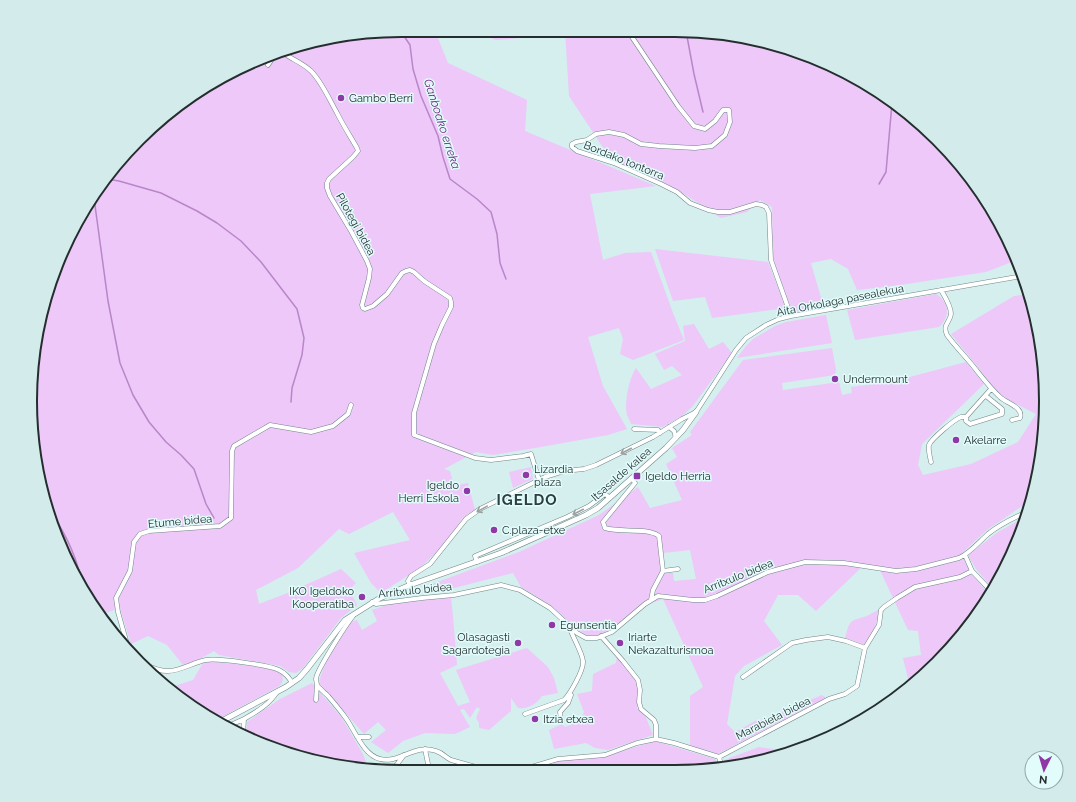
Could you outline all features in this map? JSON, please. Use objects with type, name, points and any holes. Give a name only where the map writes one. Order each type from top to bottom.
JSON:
[{"type":"street","name":"Bordako tontorra","points":[[632,37],[678,106],[694,126],[705,129],[715,121],[724,110],[729,110],[730,122],[725,135],[712,146],[678,148],[641,144],[624,135],[609,132],[596,134],[587,140],[576,142],[572,144],[572,147],[614,163],[661,184],[677,192],[690,202],[708,210],[730,212],[756,204],[766,207],[769,213],[771,260],[791,316]]},
{"type":"street","name":"Pilotegi bidea","points":[[287,55],[310,70],[315,76],[329,98],[358,151],[329,179],[327,188],[370,269],[362,305],[363,308],[369,308],[380,301],[387,294],[402,272],[410,270],[450,298],[451,307],[434,344],[414,413],[414,435],[475,458],[490,460],[530,454],[539,480]]},
{"type":"street","points":[[268,65],[270,62]]},
{"type":"street","name":"Aita Orkolaga pasealekua","points":[[410,585],[408,581],[411,576],[430,564],[466,519],[480,509],[529,484],[564,470],[578,470],[591,467],[660,433],[696,412],[736,350],[746,338],[766,325],[779,319],[791,316],[1017,277]]},
{"type":"street","points":[[941,290],[951,312],[949,320],[946,323],[945,330],[951,340],[991,389],[1021,412],[1020,418],[1012,420]]},
{"type":"street","points":[[931,462],[929,450],[930,444],[954,420],[961,417],[966,417],[991,389]]},
{"type":"street","points":[[966,417],[966,421],[970,424],[1002,414],[1002,409],[986,396]]},
{"type":"street","name":"Etume bidea","points":[[126,640],[118,612],[116,598],[130,570],[134,542],[140,534],[149,531],[220,526],[231,518],[232,452],[234,446],[270,425],[311,432],[333,426],[348,414],[351,405]]},
{"type":"street","name":"Itsasalde kalea","points":[[225,719],[292,683],[307,669],[345,620],[372,602],[410,585],[501,553],[586,515],[598,508],[676,438],[696,412]]},
{"type":"street","points":[[670,427],[674,431],[676,438]]},
{"type":"street","points":[[634,429],[658,430],[660,433]]},
{"type":"street","points":[[632,478],[635,482],[603,522],[605,528],[620,531],[650,532],[659,536],[664,571],[653,590],[651,600]]},
{"type":"street","name":"Arritxulo bidea","points":[[372,602],[376,604],[454,595],[501,585],[520,590],[550,608],[577,633],[586,638],[597,638],[612,632],[658,596],[705,600],[717,596],[768,572],[805,562],[844,563],[896,571],[916,570],[959,558],[965,555],[990,533],[1021,514]]},
{"type":"street","points":[[965,555],[972,571],[987,587]]},
{"type":"street","points":[[664,571],[678,568]]},
{"type":"street","name":"Marabieta bidea","points":[[719,757],[829,699],[846,694],[857,686],[865,648],[879,625],[881,610],[884,607],[915,587],[960,577],[972,571]]},
{"type":"street","points":[[316,700],[316,680],[318,672],[353,615]]},
{"type":"street","points":[[560,720],[560,712],[568,703],[582,667],[583,660],[568,625]]},
{"type":"street","points":[[601,636],[638,680],[640,690],[639,702],[641,709],[654,720],[656,725],[656,739]]},
{"type":"street","points":[[743,677],[792,643],[828,637],[846,641],[865,648]]},
{"type":"street","points":[[156,670],[170,672],[208,660],[218,660],[273,668],[283,673],[292,683]]},
{"type":"street","points":[[317,685],[334,703],[369,753],[380,759],[394,758],[417,750],[425,749],[436,750],[446,755],[448,759],[469,765]]},
{"type":"street","points":[[525,714],[564,700],[572,690]]},
{"type":"street","points":[[234,724],[253,714],[267,704],[272,700],[277,692]]},
{"type":"street","points":[[243,729],[244,719]]},
{"type":"street","points":[[357,737],[369,737]]},
{"type":"street","points":[[538,765],[558,759],[605,755],[637,743],[656,739],[719,757],[720,762]]},
{"type":"street","points":[[425,749],[428,764]]},
{"type":"street","points":[[397,765],[404,755]]},
{"type":"shaded area","points":[[401,37],[438,37],[448,63],[527,100],[525,131],[656,186],[590,194],[603,260],[625,253],[651,252],[684,340],[633,360],[620,354],[623,339],[619,328],[588,337],[603,386],[627,429],[608,435],[493,455],[476,452],[444,469],[450,471],[454,486],[468,483],[475,510],[462,519],[447,542],[420,568],[381,593],[371,583],[354,553],[410,540],[393,512],[349,534],[339,529],[298,568],[256,590],[259,604],[341,569],[356,583],[349,590],[357,605],[341,618],[303,668],[296,673],[289,672],[280,666],[219,655],[214,651],[200,659],[183,665],[167,645],[148,636],[131,644],[120,608],[105,613],[75,562],[56,518],[49,495],[40,449],[37,401],[40,353],[49,307],[56,284],[86,219],[112,179],[127,161],[161,127],[179,112],[199,98],[240,75],[284,56],[307,49],[353,40]]},
{"type":"shaded area","points":[[488,37],[523,37],[521,38],[496,40]]},
{"type":"shaded area","points":[[565,37],[675,37],[723,40],[769,49],[792,56],[857,86],[897,112],[915,127],[949,161],[964,179],[990,219],[1011,262],[986,272],[857,290],[848,269],[831,259],[811,263],[824,308],[795,313],[779,281],[775,268],[772,207],[760,200],[747,212],[721,218],[678,190],[612,161],[569,96]]},
{"type":"shaded area","points":[[655,249],[768,262],[786,308],[712,318],[705,297],[673,301]]},
{"type":"shaded area","points":[[936,294],[944,301],[947,309],[947,314],[943,323],[939,327],[855,340],[847,310]]},
{"type":"shaded area","points":[[1023,295],[1032,330],[1038,377],[1039,401],[1036,449],[1024,505],[987,530],[961,554],[972,575],[986,590],[964,623],[949,641],[908,680],[903,658],[921,655],[918,631],[908,630],[878,566],[864,565],[816,611],[798,595],[778,595],[764,621],[782,645],[744,666],[735,676],[727,724],[735,732],[757,720],[763,720],[822,695],[826,698],[718,754],[690,746],[690,696],[703,687],[663,599],[637,608],[611,630],[597,635],[587,635],[578,630],[550,605],[521,587],[513,573],[434,593],[432,584],[519,552],[599,515],[638,487],[650,508],[682,500],[666,464],[677,457],[672,448],[692,435],[690,432],[743,360],[832,348],[836,370],[835,375],[782,383],[783,390],[839,382],[842,395],[852,393],[851,387],[891,382],[966,362],[984,384],[922,444],[918,465],[923,475],[971,464],[1018,442],[1036,414],[1001,396],[951,334],[1014,296]],"holes":[[[690,550],[696,579],[674,581],[673,573],[665,573],[663,553]]]},
{"type":"shaded area","points":[[826,315],[832,343],[737,358],[753,339],[775,326],[786,322]]},
{"type":"shaded area","points":[[694,324],[709,349],[723,342],[732,353],[692,407],[682,416],[663,427],[631,424],[626,410],[629,384],[633,372],[636,368],[651,389],[682,375],[672,366],[664,370],[655,354],[685,341],[683,326]]},
{"type":"shaded area","points":[[531,467],[533,479],[513,488],[509,472]]},
{"type":"shaded area","points":[[1019,520],[1001,562],[989,584],[976,569],[968,555],[998,532]]},
{"type":"shaded area","points":[[451,597],[457,665],[440,673],[458,706],[470,702],[456,670],[527,648],[548,667],[554,678],[558,693],[542,696],[538,701],[525,708],[518,708],[511,698],[511,711],[489,730],[479,728],[479,723],[476,718],[480,709],[477,707],[470,718],[464,709],[460,710],[470,727],[455,734],[425,733],[403,741],[388,753],[371,742],[386,730],[378,722],[364,734],[319,683],[324,667],[332,651],[351,622],[357,620],[362,630],[377,621],[372,610],[390,604]]},
{"type":"shaded area","points":[[880,609],[874,628],[864,645],[845,638],[851,622]]},
{"type":"shaded area","points":[[617,656],[635,679],[639,689],[637,708],[645,715],[653,735],[608,750],[595,748],[586,743],[554,749],[549,730],[562,724],[565,727],[581,721],[584,712],[577,694],[592,691],[593,674],[616,663]]},
{"type":"shaded area","points":[[209,662],[259,667],[277,671],[283,678],[278,687],[221,717],[199,704],[174,686],[193,680],[203,663]]},
{"type":"shaded area","points":[[312,683],[342,718],[363,754],[366,763],[307,753],[284,746],[246,730],[247,722],[280,699]]},
{"type":"shaded area","points":[[655,741],[715,759],[717,763],[675,765],[541,765],[558,760],[605,756]]},
{"type":"shaded area","points":[[759,747],[779,750],[746,758],[724,762],[724,760]]},
{"type":"waterway","name":"Ganboako erreka","points":[[405,37],[410,45],[413,69],[421,96],[438,136],[450,179],[477,199],[491,212],[497,234],[500,263],[506,279]]},
{"type":"waterway","points":[[687,38],[703,112]]},
{"type":"waterway","points":[[879,184],[886,172],[892,108]]},
{"type":"waterway","points":[[111,180],[161,193],[197,211],[217,223],[241,241],[261,262],[297,309],[304,338],[302,355],[292,388],[291,402]]},
{"type":"waterway","points":[[95,204],[108,301],[120,363],[133,395],[149,422],[166,442],[194,469],[206,504],[214,518]]},
{"type":"waterway","points":[[60,527],[68,542],[77,566]]},
{"type":"place","name":"Gambo Berri","points":[[341,98]]},
{"type":"place","name":"Undermount","points":[[835,379]]},
{"type":"place","name":"Akelarre","points":[[956,440]]},
{"type":"place","name":"Lizardia plaza","points":[[526,475]]},
{"type":"place","name":"Igeldo Herria","points":[[637,476]]},
{"type":"place","name":"Igeldo Herri Eskola","points":[[467,491]]},
{"type":"place","name":"C.plaza-etxe","points":[[494,530]]},
{"type":"place","name":"IKO Igeldoko Kooperatiba","points":[[362,597]]},
{"type":"place","name":"Egunsentia","points":[[552,625]]},
{"type":"place","name":"Olasagasti Sagardotegia","points":[[518,643]]},
{"type":"place","name":"Iriarte Nekazalturismoa","points":[[620,643]]},
{"type":"place","name":"Itzia etxea","points":[[535,719]]},
{"type":"district","name":"IGELDO","points":[[527,500]]}]
